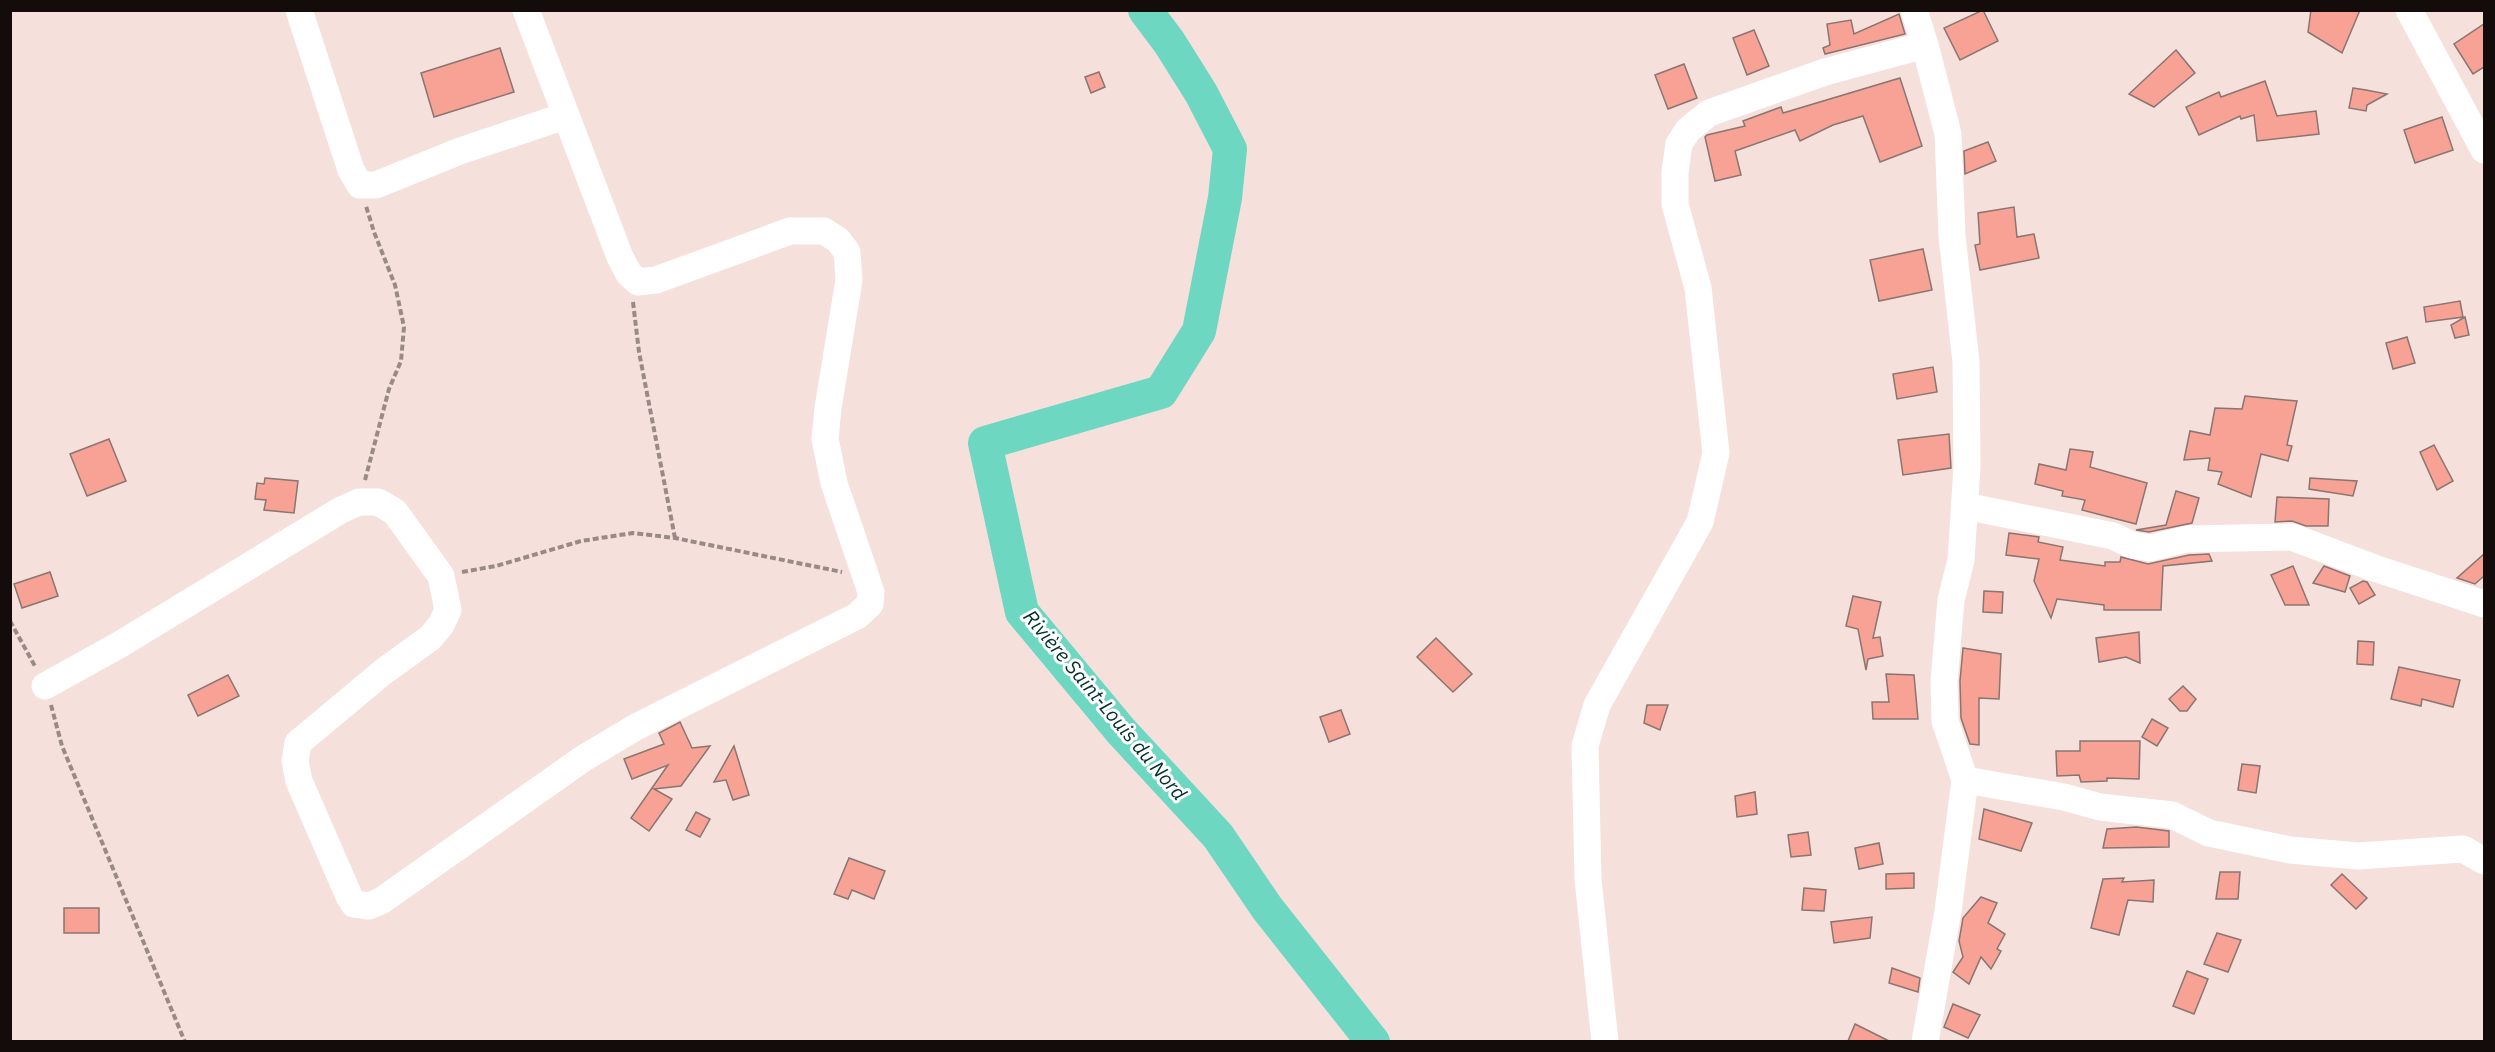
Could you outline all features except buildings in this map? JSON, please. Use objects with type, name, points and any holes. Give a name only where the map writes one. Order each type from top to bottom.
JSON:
[{"type":"street","points":[[299,10],[351,170],[360,185],[376,185],[460,151],[566,116]]},
{"type":"street","points":[[45,686],[119,645],[341,510],[359,502],[378,502],[395,512],[441,576],[448,609],[441,625],[430,638],[383,672],[298,743],[295,761],[299,781],[349,896],[354,904],[369,906],[381,901],[584,758],[636,727],[857,616],[870,604],[871,592],[867,575],[834,483],[825,439],[849,280],[847,252],[838,240],[824,231],[790,231],[656,280],[638,282],[629,274],[620,257],[526,10]]},
{"type":"street","points":[[1914,10],[1948,134],[1952,236],[1966,362],[1965,506],[1961,560],[1951,600],[1944,681],[1946,721],[1965,780],[1948,910],[1925,1041]]},
{"type":"street","points":[[2409,10],[2484,150]]},
{"type":"street","points":[[1605,1041],[1588,879],[1586,746],[1597,705],[1700,522],[1716,453],[1698,288],[1675,204],[1675,172],[1679,144],[1688,130],[1709,113],[1825,72],[1925,45]]},
{"type":"street","points":[[1965,506],[2113,536],[2132,545],[2150,548],[2187,539],[2292,537],[2484,604]]},
{"type":"street","points":[[1965,780],[2064,797],[2100,807],[2172,815],[2209,833],[2289,850],[2358,856],[2463,849],[2484,861]]},
{"type":"path","points":[[359,502],[389,389],[401,361],[404,327],[395,285],[374,232],[360,185]]},
{"type":"path","points":[[629,274],[639,352],[675,538]]},
{"type":"path","points":[[441,576],[496,566],[581,541],[633,533],[675,538],[824,570],[867,575]]},
{"type":"path","points":[[10,621],[45,686],[62,746],[185,1041]]},
{"type":"waterway","name":"Rivière Saint-Louis du Nord","points":[[1145,10],[1169,42],[1201,93],[1230,149],[1225,198],[1199,331],[1161,392],[985,443],[1022,612],[1121,731],[1218,836],[1267,908],[1373,1042]]}]
